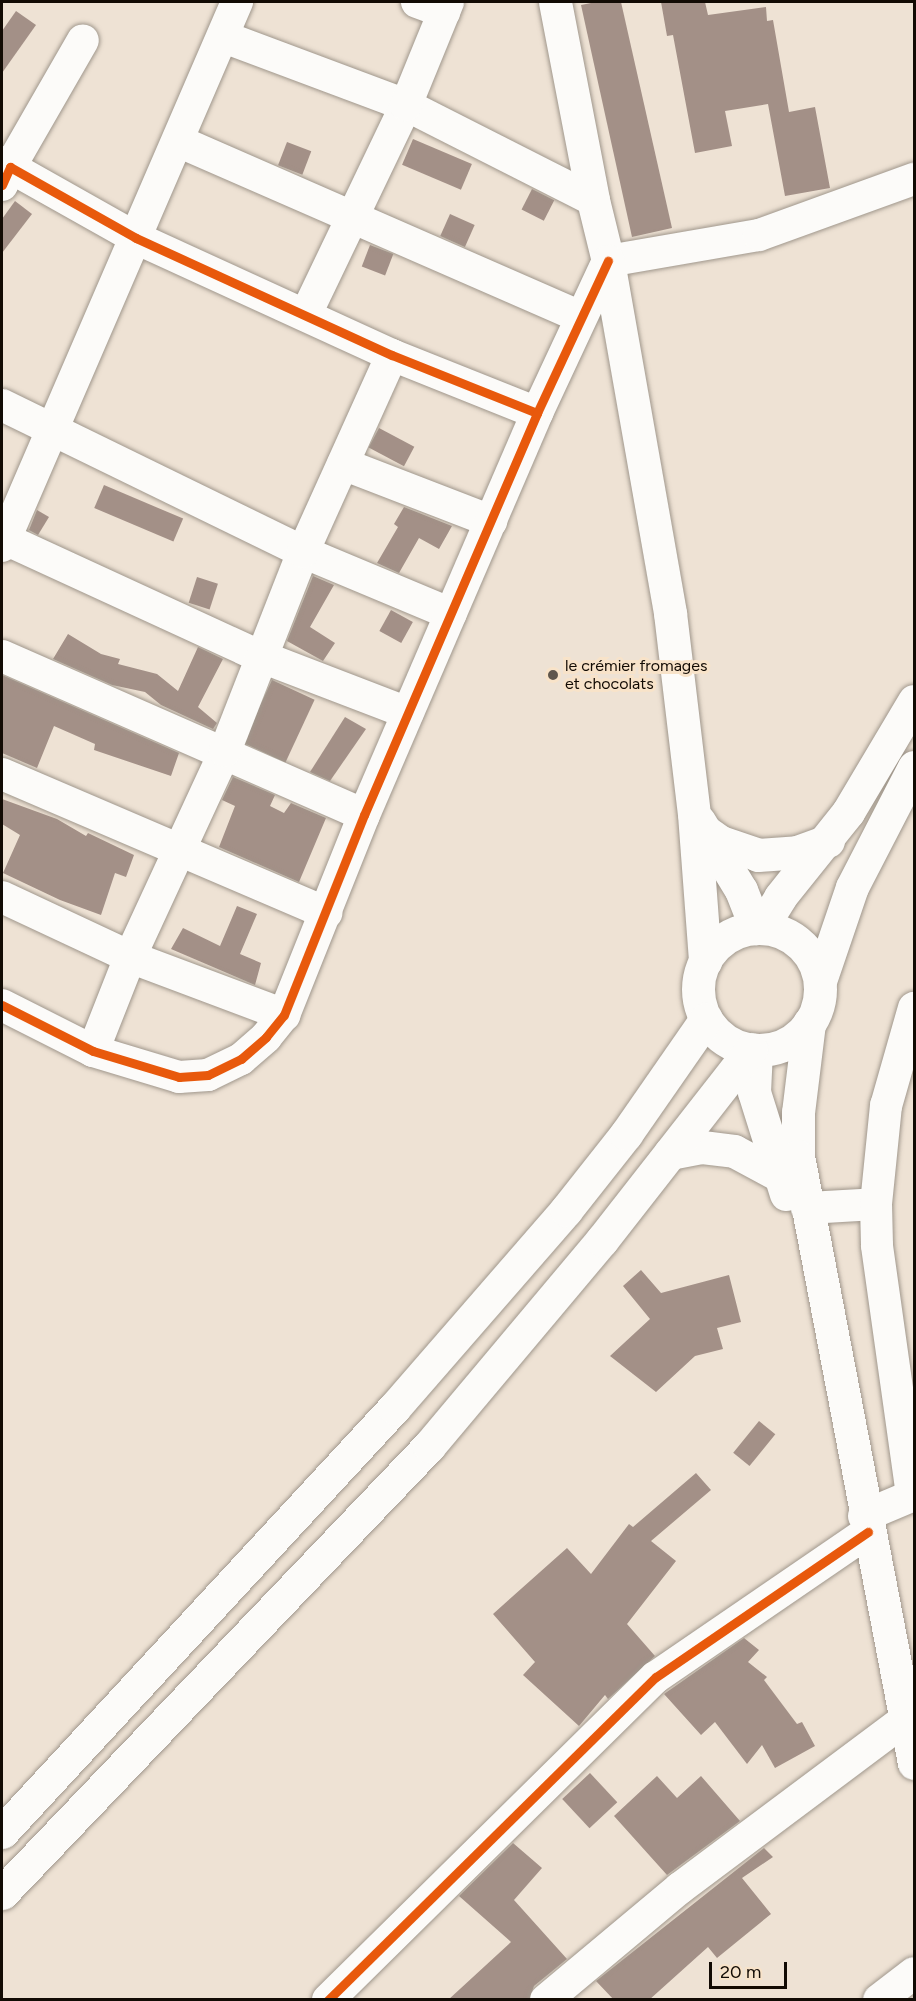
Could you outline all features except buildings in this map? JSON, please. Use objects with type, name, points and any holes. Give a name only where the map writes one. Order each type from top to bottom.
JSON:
[{"type":"main road","points":[[555,2],[592,200],[609,261],[670,613],[700,822],[705,962],[699,990],[706,1019],[725,1039],[753,1050],[786,1043],[809,1023]]},
{"type":"main road","points":[[758,928],[780,897],[828,841],[915,701]]},
{"type":"main road","points":[[915,767],[852,887],[820,981],[820,996],[809,1023],[798,1112],[798,1156],[807,1208],[866,1524],[915,1764]]},
{"type":"main road","points":[[700,822],[721,842],[758,855],[797,852],[828,841]]},
{"type":"main road","points":[[700,822],[745,899],[758,928]]},
{"type":"main road","points":[[705,962],[726,938],[758,928],[781,932],[803,946],[820,981]]},
{"type":"main road","points":[[2,1832],[394,1408],[566,1210],[626,1134],[706,1019]]},
{"type":"main road","points":[[2,1893],[429,1446],[753,1050]]},
{"type":"main road","points":[[753,1050],[754,1092],[777,1174],[789,1198],[807,1208]]},
{"type":"main road","points":[[670,1153],[702,1147],[734,1151],[777,1174]]},
{"type":"street","points":[[237,2],[224,37],[3,542],[262,657],[408,712]]},
{"type":"street","points":[[306,314],[405,105],[436,5]]},
{"type":"street","points":[[224,37],[405,105],[592,200]]},
{"type":"street","points":[[82,40],[4,171],[136,238],[392,355],[537,413]]},
{"type":"street","points":[[178,141],[579,316]]},
{"type":"street","points":[[2,1005],[93,1051],[156,1072],[179,1077],[208,1076],[241,1059],[284,1015],[364,815],[490,521],[579,316],[609,261],[759,235],[915,179]]},
{"type":"street","points":[[93,1051],[130,957],[225,751],[303,552],[392,355]]},
{"type":"street","points":[[2,405],[52,432],[303,552],[451,614]]},
{"type":"street","points":[[343,464],[490,521]]},
{"type":"street","points":[[2,656],[225,751],[364,815]]},
{"type":"street","points":[[2,774],[326,913]]},
{"type":"street","points":[[2,897],[130,957],[284,1015]]},
{"type":"street","points":[[328,2000],[656,1677],[866,1524],[913,1495],[878,1245],[876,1204],[886,1106],[915,1008]]},
{"type":"street","points":[[807,1208],[876,1204]]},
{"type":"street","points":[[546,2000],[680,1888],[906,1719]]},
{"type":"street","points":[[879,2000],[915,1973]]},
{"type":"cycle path","points":[[2,185],[10,167],[136,238],[392,355],[537,413],[608,261]]},
{"type":"cycle path","points":[[2,1005],[93,1051],[179,1077],[208,1075],[241,1059],[266,1037],[284,1015],[364,815],[537,413]]},
{"type":"cycle path","points":[[328,2000],[656,1677],[868,1532]]},
{"type":"place","name":"le crémier fromages et chocolats","points":[[553,675]]}]
